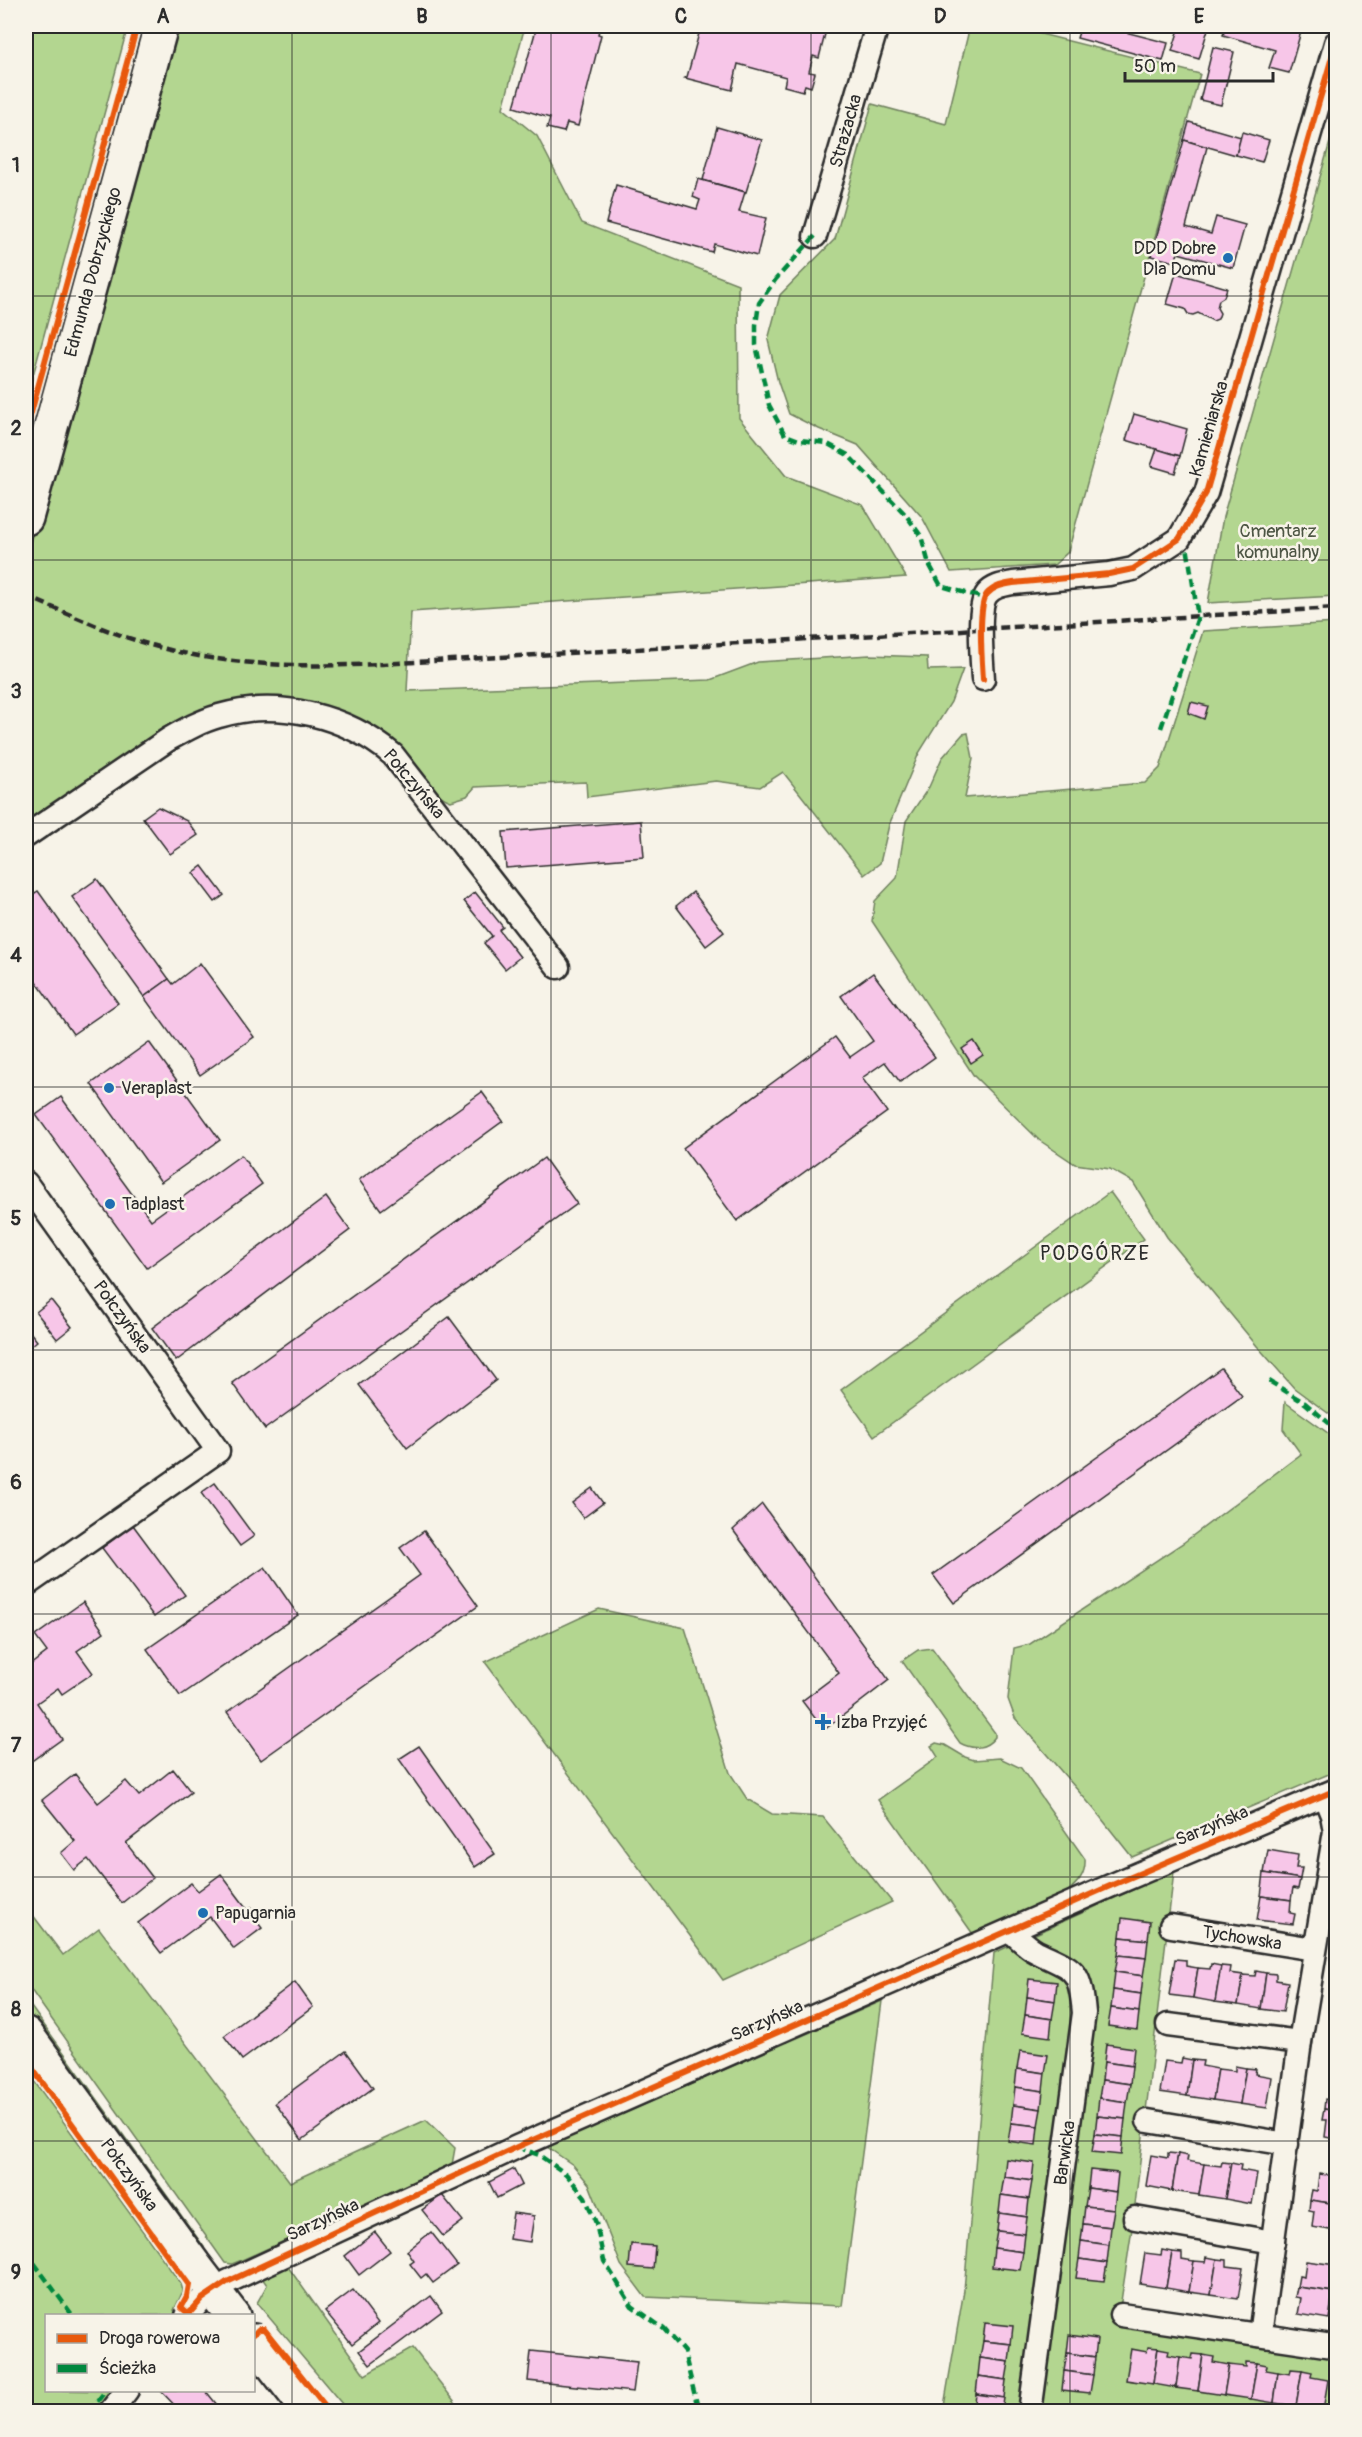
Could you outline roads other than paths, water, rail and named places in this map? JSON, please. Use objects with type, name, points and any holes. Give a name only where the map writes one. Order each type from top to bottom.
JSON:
[{"type":"main road","name":"Edmunda Dobrzyckiego","points":[[26,518],[161,26]]},
{"type":"main road","name":"Połczyńska","points":[[26,2034],[224,2303]]},
{"type":"main road","points":[[255,2342],[310,2412]]},
{"type":"street","name":"Strażacka","points":[[815,236],[877,26]]},
{"type":"street","name":"Kamieniarska","points":[[983,679],[981,629],[984,598],[988,592],[999,585],[1109,574],[1133,569],[1179,539],[1206,493],[1336,44]]},
{"type":"street","name":"Połczyńska","points":[[26,836],[169,739],[194,725],[220,715],[248,710],[278,709],[312,714],[362,733],[393,755],[558,967]]},
{"type":"street","name":"Połczyńska","points":[[26,1183],[218,1451],[26,1585]]},
{"type":"street","name":"Sarzyńska","points":[[188,2314],[196,2304],[224,2303],[246,2273],[517,2147],[1330,1792]]},
{"type":"street","points":[[1260,2335],[1300,2042],[1335,1831],[1330,1792]]},
{"type":"street","name":"Tychowska","points":[[1171,1926],[1314,1948]]},
{"type":"street","name":"Barwicka","points":[[1011,1931],[1035,1951],[1069,1967],[1080,1984],[1084,2013],[1030,2412]]},
{"type":"street","points":[[1168,2025],[1300,2042]]},
{"type":"street","points":[[1148,2121],[1287,2144]]},
{"type":"street","points":[[1135,2218],[1273,2242]]},
{"type":"street","points":[[1121,2315],[1332,2346]]},
{"type":"street","points":[[110,2412],[126,2392]]},
{"type":"railway","points":[[26,596],[108,630],[158,647],[214,659],[298,665],[382,664],[1336,608]]},
{"type":"place","name":"DDD Dobre Dla Domu","points":[[1228,258]]},
{"type":"place","name":"Veraplast","points":[[109,1088]]},
{"type":"place","name":"Tadplast","points":[[110,1204]]},
{"type":"place","name":"Izba Przyjęć","points":[[823,1722]]},
{"type":"place","name":"Papugarnia","points":[[203,1913]]},
{"type":"district","name":"PODGÓRZE","points":[[1095,1253]]},
{"type":"park label","name":"Cmentarz komunalny","points":[[1278,541]]}]
